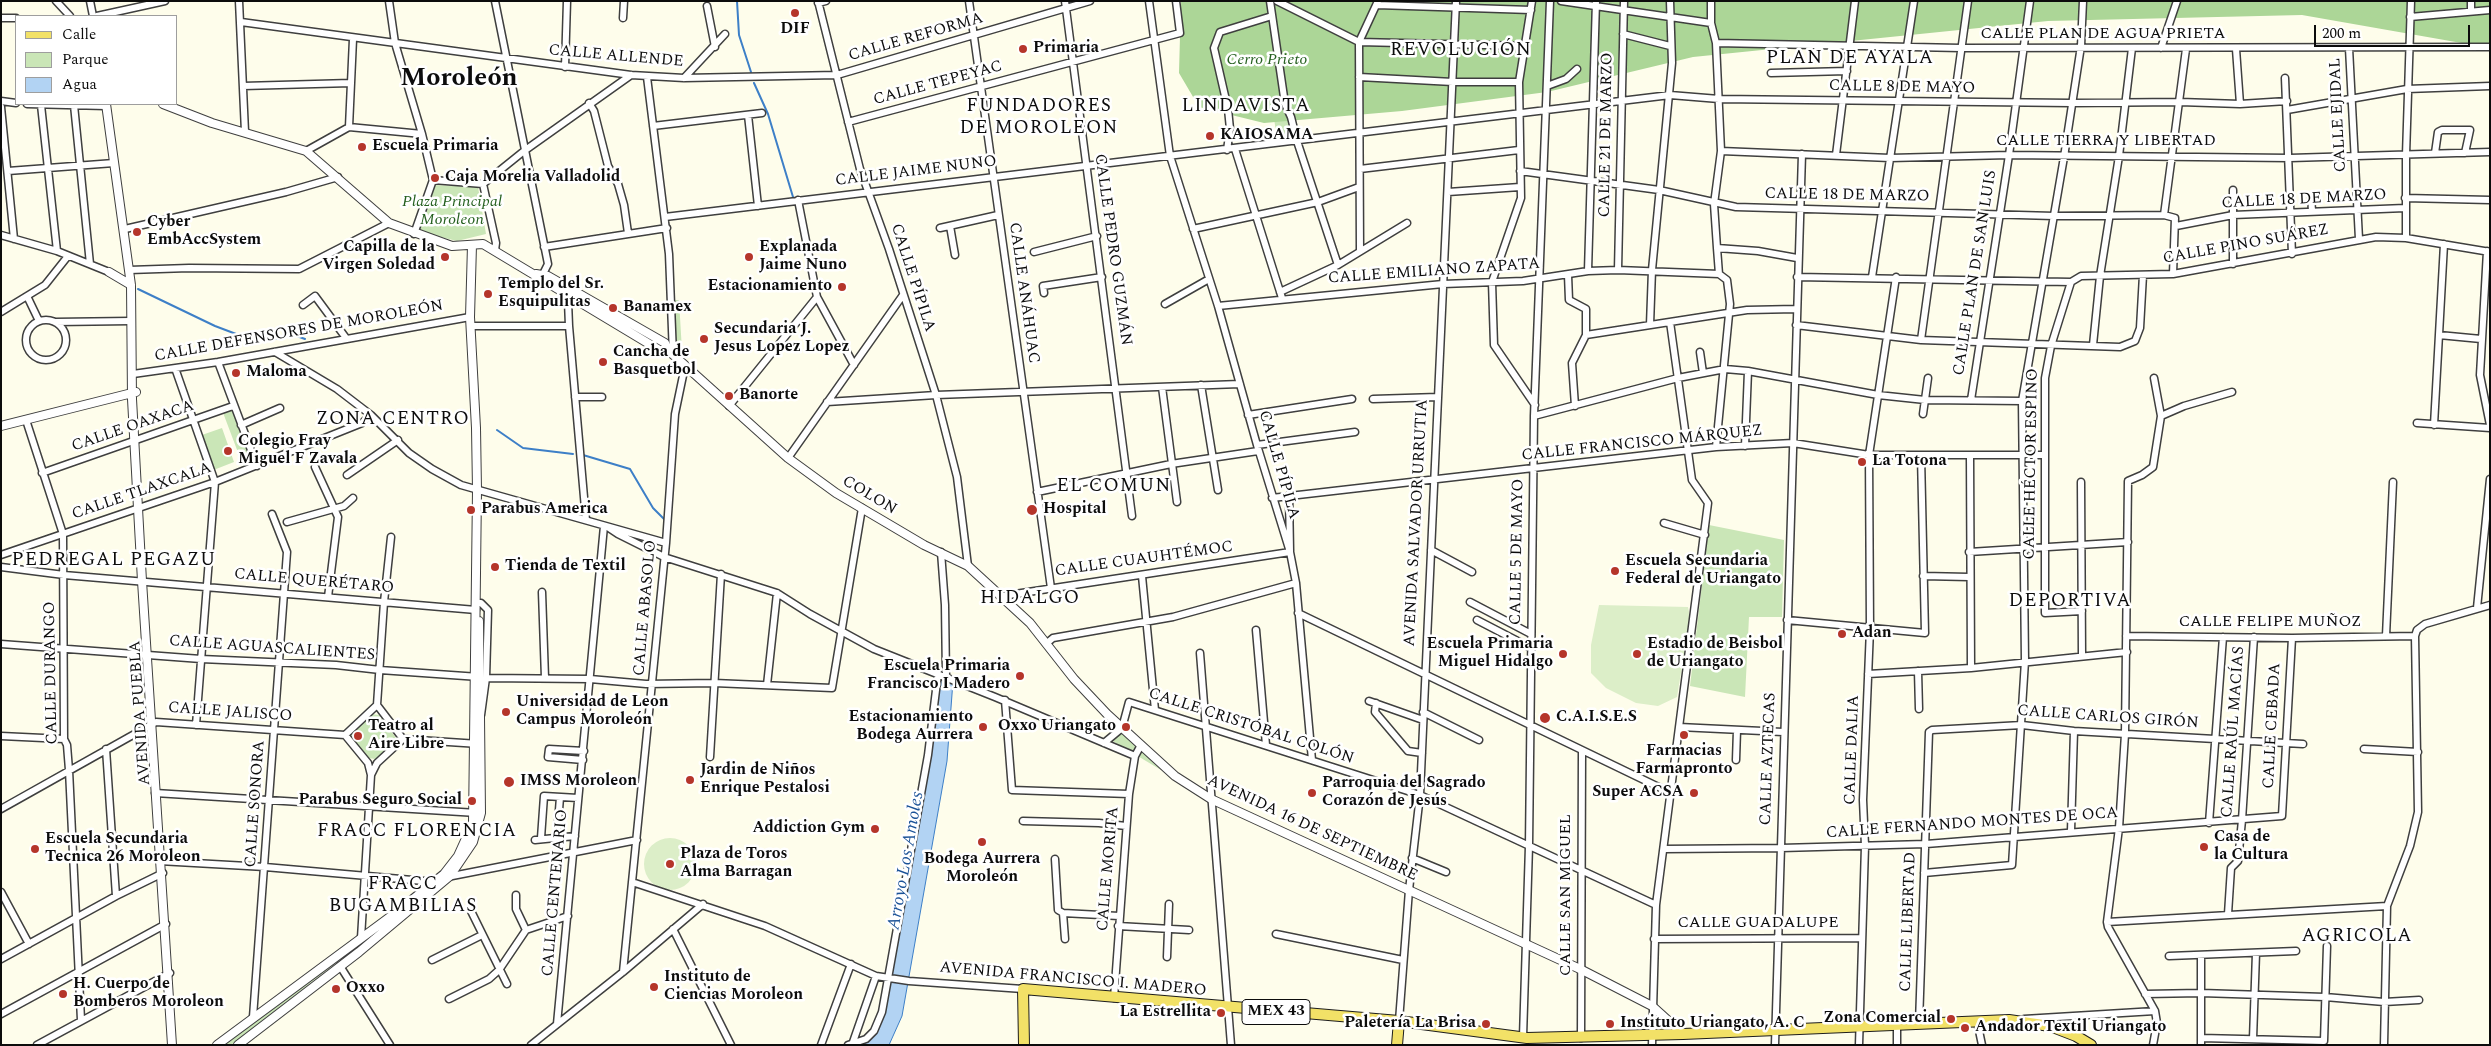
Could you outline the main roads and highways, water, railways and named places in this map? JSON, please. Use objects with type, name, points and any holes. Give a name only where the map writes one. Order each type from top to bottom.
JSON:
[{"type":"main road","name":"AVENIDA FRANCISCO I. MADERO","points":[[1024,1045],[1023,989],[1228,1008],[1398,1021],[1526,1040]]},
{"type":"main road","name":"MEX 43","points":[[1526,1040],[1580,1038],[1652,1040],[1683,1034],[2009,1020],[2050,1026],[2076,1036],[2090,1045]]},
{"type":"main road","name":"AVENIDA SALVADOR URRUTIA","points":[[1397,1045],[1398,1021]]},
{"type":"water","name":"Arroyo Los Amoles","points":[[939,675],[953,681],[947,761],[902,1016],[889,1045],[851,1045],[866,1040],[884,1012]]},
{"type":"waterway","points":[[737,1],[739,35],[751,72]]},
{"type":"waterway","points":[[754,83],[768,114],[793,197]]},
{"type":"waterway","points":[[138,289],[215,326],[252,340],[263,341],[294,335],[305,339]]},
{"type":"waterway","points":[[497,430],[523,448],[573,454]]},
{"type":"waterway","name":"Arroyo Los Amoles","points":[[583,455],[630,469],[653,508],[664,519]]},
{"type":"place","name":"DIF","points":[[795,13]]},
{"type":"place","name":"Primaria","points":[[1023,49]]},
{"type":"place","name":"KAIOSAMA","points":[[1210,136]]},
{"type":"place","name":"Escuela Primaria","points":[[362,147]]},
{"type":"place","name":"Caja Morelia Valladolid","points":[[435,178]]},
{"type":"place","name":"Cyber EmbAccSystem","points":[[137,232]]},
{"type":"place","name":"Capilla de la Virgen Soledad","points":[[445,257]]},
{"type":"place","name":"Explanada Jaime Nuno","points":[[749,257]]},
{"type":"place","name":"Estacionamiento","points":[[842,287]]},
{"type":"place","name":"Templo del Sr. Esquipulitas","points":[[488,294]]},
{"type":"place","name":"Banamex","points":[[613,308]]},
{"type":"place","name":"Secundaria J. Jesus Lopez Lopez","points":[[704,339]]},
{"type":"place","name":"Cancha de Basquetbol","points":[[603,362]]},
{"type":"place","name":"Maloma","points":[[236,373]]},
{"type":"place","name":"Banorte","points":[[729,396]]},
{"type":"place","name":"Colegio Fray Miguel F Zavala","points":[[228,451]]},
{"type":"place","name":"La Totona","points":[[1862,462]]},
{"type":"place","name":"Parabus America","points":[[471,510]]},
{"type":"place","name":"Hospital","points":[[1032,510]]},
{"type":"place","name":"Tienda de Textil","points":[[495,567]]},
{"type":"place","name":"Escuela Secundaria Federal de Uriangato","points":[[1615,571]]},
{"type":"place","name":"Adan","points":[[1842,634]]},
{"type":"place","name":"Escuela Primaria Miguel Hidalgo","points":[[1563,654]]},
{"type":"place","name":"Estadio de Beisbol de Uriangato","points":[[1637,654]]},
{"type":"place","name":"Escuela Primaria Francisco I Madero","points":[[1020,676]]},
{"type":"place","name":"Universidad de Leon Campus Moroleón","points":[[506,712]]},
{"type":"place","name":"C.A.I.S.E.S","points":[[1545,718]]},
{"type":"place","name":"Estacionamiento Bodega Aurrera","points":[[983,727]]},
{"type":"place","name":"Oxxo Uriangato","points":[[1126,727]]},
{"type":"place","name":"Farmacias Farmapronto","points":[[1684,735]]},
{"type":"place","name":"Teatro al Aire Libre","points":[[358,736]]},
{"type":"place","name":"Jardin de Niños Enrique Pestalosi","points":[[690,780]]},
{"type":"place","name":"IMSS Moroleon","points":[[509,782]]},
{"type":"place","name":"Parroquia del Sagrado Corazón de Jesús","points":[[1312,793]]},
{"type":"place","name":"Super ACSA","points":[[1694,793]]},
{"type":"place","name":"Parabus Seguro Social","points":[[472,801]]},
{"type":"place","name":"Addiction Gym","points":[[875,829]]},
{"type":"place","name":"Bodega Aurrera Moroleón","points":[[982,842]]},
{"type":"place","name":"Casa de la Cultura","points":[[2204,847]]},
{"type":"place","name":"Escuela Secundaria Tecnica 26 Moroleon","points":[[35,849]]},
{"type":"place","name":"Plaza de Toros Alma Barragan","points":[[670,864]]},
{"type":"place","name":"Instituto de Ciencias Moroleon","points":[[654,987]]},
{"type":"place","name":"Oxxo","points":[[336,989]]},
{"type":"place","name":"H. Cuerpo de Bomberos Moroleon","points":[[63,994]]},
{"type":"place","name":"La Estrellita","points":[[1221,1013]]},
{"type":"place","name":"Zona Comercial","points":[[1951,1019]]},
{"type":"place","name":"Paletería La Brisa","points":[[1486,1024]]},
{"type":"place","name":"Instituto Uriangato, A. C","points":[[1610,1024]]},
{"type":"place","name":"Andador Textil Uriangato","points":[[1965,1028]]},
{"type":"district","name":"REVOLUCIÓN","points":[[1461,51]]},
{"type":"district","name":"PLAN DE AYALA","points":[[1850,59]]},
{"type":"district","name":"Moroleón","points":[[459,80]]},
{"type":"district","name":"LINDAVISTA","points":[[1246,107]]},
{"type":"district","name":"FUNDADORES DE MOROLEON","points":[[1039,118]]},
{"type":"district","name":"ZONA CENTRO","points":[[393,420]]},
{"type":"district","name":"EL COMUN","points":[[1114,487]]},
{"type":"district","name":"PEDREGAL PEGAZU","points":[[114,561]]},
{"type":"district","name":"HIDALGO","points":[[1030,599]]},
{"type":"district","name":"DEPORTIVA","points":[[2070,602]]},
{"type":"district","name":"FRACC FLORENCIA","points":[[417,832]]},
{"type":"district","name":"FRACC BUGAMBILIAS","points":[[403,896]]},
{"type":"district","name":"AGRICOLA","points":[[2357,937]]},
{"type":"park label","name":"Cerro Prieto","points":[[1267,61]]},
{"type":"park label","name":"Plaza Principal Moroleon","points":[[452,212]]}]
